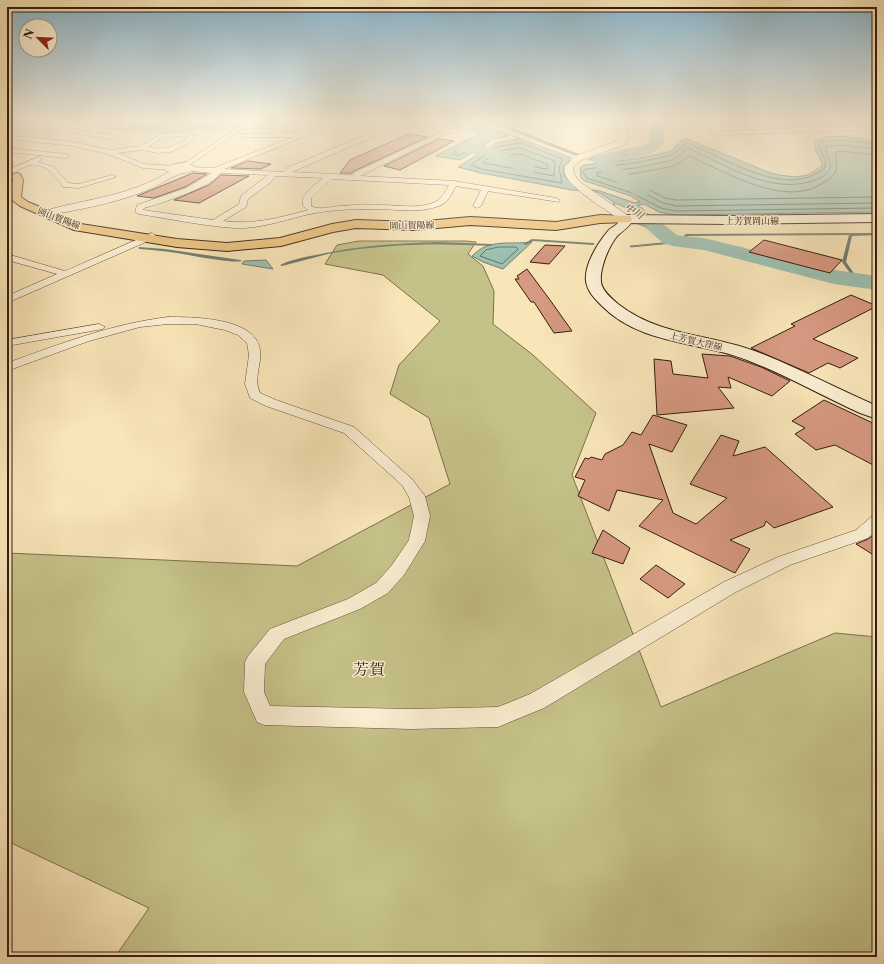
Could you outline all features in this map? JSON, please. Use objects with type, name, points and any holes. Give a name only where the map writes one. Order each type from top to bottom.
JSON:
[{"type":"main road","name":"岡山賀陽線","points":[[10,176],[18,180],[15,193],[16,198],[24,204],[51,212],[78,227],[199,245],[227,247],[281,242],[332,228],[356,224],[415,226],[470,221],[556,226],[600,219],[629,219]]},
{"type":"main road","name":"上芳賀岡山線","points":[[629,219],[877,218]]},
{"type":"main road","name":"上芳賀大窪線","points":[[629,219],[613,233],[595,269],[593,280],[598,292],[607,303],[637,324],[664,334],[742,352],[765,361],[877,413]]},
{"type":"street","points":[[10,176],[28,165]]},
{"type":"street","points":[[43,165],[57,171],[66,185],[79,186],[112,177]]},
{"type":"street","points":[[141,165],[172,172]]},
{"type":"street","points":[[51,212],[83,206],[157,184],[172,172],[192,165]]},
{"type":"street","points":[[227,165],[216,170],[216,174],[198,186],[164,200],[140,207],[139,212],[215,222],[253,225],[315,212],[362,207],[406,209],[427,207],[438,204],[444,199],[454,183]]},
{"type":"street","points":[[285,174],[302,165]]},
{"type":"street","points":[[355,178],[358,174],[376,165]]},
{"type":"street","points":[[570,165],[568,171],[570,177],[629,219]]},
{"type":"street","points":[[189,167],[272,174],[454,183],[485,190],[556,200]]},
{"type":"street","points":[[215,222],[243,205],[244,198],[268,180],[272,174]]},
{"type":"street","points":[[315,212],[308,207],[306,202],[307,197],[328,176]]},
{"type":"street","points":[[477,206],[485,190]]},
{"type":"street","points":[[7,300],[149,237]]},
{"type":"street","points":[[7,257],[66,274]]},
{"type":"street","points":[[7,367],[86,339],[138,325],[163,321],[192,320],[238,330],[249,338],[255,348],[254,364],[250,383],[255,395],[271,403],[349,430],[407,482],[416,496],[422,516],[417,541],[398,570],[382,588],[354,604],[277,634],[255,662],[254,692],[264,715],[411,719],[498,717],[537,701],[730,587],[784,561],[862,534],[877,521]]},
{"type":"street","points":[[7,343],[120,323],[138,325]]},
{"type":"shaded area","points":[[359,241],[476,242],[468,254],[483,266],[494,291],[493,324],[533,355],[596,413],[572,475],[661,707],[835,633],[877,637],[877,957],[115,957],[149,908],[7,841],[7,553],[297,566],[450,484],[429,418],[390,394],[399,365],[440,321],[383,275],[325,264],[337,245]]},
{"type":"water","points":[[461,165],[564,165],[564,175],[575,187],[600,191],[635,203],[640,202],[631,196],[585,181],[581,178],[580,168],[584,165],[751,165],[779,175],[796,177],[808,175],[822,166],[877,165],[877,212],[675,215],[659,212],[644,204],[638,205],[649,215],[652,222],[677,239],[691,243],[702,242],[694,245],[689,244],[687,246],[673,243],[631,247],[630,246],[662,243],[665,239],[656,231],[636,223],[642,216],[618,204],[613,204],[615,203],[598,192],[572,190],[481,173],[458,167]]},
{"type":"water","points":[[532,242],[503,269],[483,262],[472,256],[479,250],[493,244]]},
{"type":"water","points":[[266,260],[273,269],[242,264],[244,261]]},
{"type":"building","points":[[238,165],[269,165],[261,169],[231,168]]},
{"type":"building","points":[[346,165],[367,165],[352,173],[340,173]]},
{"type":"building","points":[[386,165],[409,165],[400,170],[384,166]]},
{"type":"building","points":[[193,173],[207,174],[185,187],[154,198],[137,196]]},
{"type":"building","points":[[221,175],[249,176],[199,203],[174,200],[209,185]]},
{"type":"building","points":[[764,240],[842,260],[830,273],[749,252]]},
{"type":"building","points":[[545,245],[565,246],[549,264],[530,262]]},
{"type":"building","points":[[527,269],[572,331],[554,333],[534,302],[531,302],[515,279],[519,279],[517,276]]},
{"type":"building","points":[[851,295],[877,306],[813,339],[858,358],[840,368],[828,363],[809,373],[751,348],[795,326],[791,324]]},
{"type":"building","points":[[702,354],[730,356],[761,367],[790,381],[772,396],[728,377],[731,388],[718,387],[734,408],[657,415],[654,359],[671,361],[673,374],[708,378]]},
{"type":"building","points":[[824,400],[877,425],[877,467],[835,445],[816,450],[795,434],[805,428],[792,421]]},
{"type":"building","points":[[653,415],[687,425],[672,452],[649,444],[673,513],[696,524],[727,498],[690,484],[721,435],[739,441],[733,456],[765,447],[833,507],[774,528],[766,521],[764,526],[730,540],[750,549],[735,573],[639,526],[663,500],[617,490],[609,511],[578,496],[585,480],[575,477],[585,458],[589,459],[591,457],[602,460],[605,454],[623,445],[632,432],[641,435]]},
{"type":"building","points":[[603,530],[630,548],[623,564],[592,553]]},
{"type":"building","points":[[872,536],[877,539],[877,557],[856,544]]},
{"type":"building","points":[[656,565],[685,584],[668,598],[640,579]]},
{"type":"waterway","name":"中川","points":[[518,165],[527,169]]},
{"type":"waterway","points":[[603,165],[641,191]]},
{"type":"waterway","name":"中川","points":[[656,228],[670,239],[680,242],[704,244],[834,277],[877,283]]},
{"type":"waterway","points":[[686,243],[686,235],[877,234]]},
{"type":"waterway","points":[[855,235],[851,235],[844,262],[856,279]]},
{"type":"waterway","points":[[525,244],[532,240],[593,244]]},
{"type":"waterway","points":[[282,265],[332,252],[385,245],[439,243],[491,245]]},
{"type":"waterway","points":[[140,248],[165,250],[240,261]]},
{"type":"district","name":"芳賀","points":[[369,669]]}]
